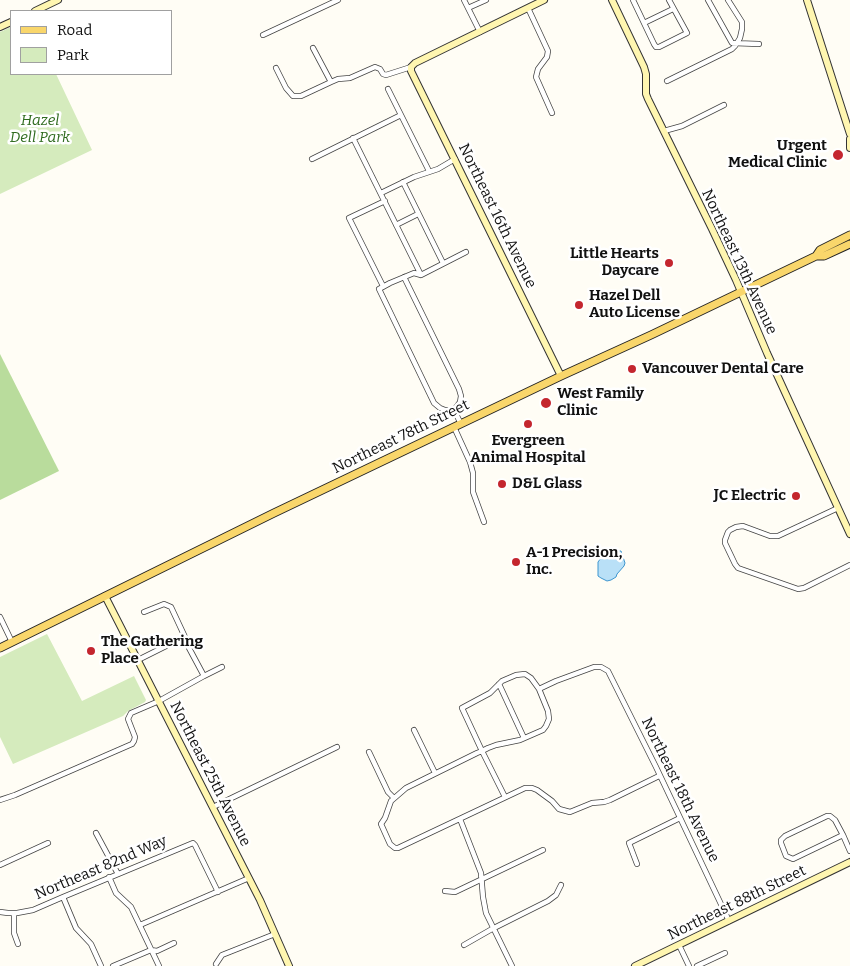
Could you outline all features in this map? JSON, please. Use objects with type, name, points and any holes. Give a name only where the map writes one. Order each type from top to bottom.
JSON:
[{"type":"main road","name":"Northeast 78th Street","points":[[816,256],[820,250],[850,235]]},
{"type":"main road","name":"Northeast 78th Street","points":[[0,648],[457,425],[651,336],[816,256],[824,256],[850,244]]},
{"type":"street","points":[[36,10],[58,0]]},
{"type":"street","points":[[263,35],[338,0]]},
{"type":"street","points":[[464,0],[480,32]]},
{"type":"street","points":[[468,8],[486,0]]},
{"type":"street","points":[[276,68],[292,96],[301,96],[338,78],[350,78],[375,67],[386,75],[411,67],[415,63],[544,0]]},
{"type":"street","name":"Northeast 13th Avenue","points":[[612,0],[644,67],[646,94],[712,228],[850,534]]},
{"type":"street","points":[[633,0],[656,47],[687,33],[668,0]]},
{"type":"street","points":[[708,0],[732,43],[759,44]]},
{"type":"street","points":[[667,81],[732,49],[737,43],[742,30],[742,22],[728,0]]},
{"type":"street","points":[[807,0],[850,134]]},
{"type":"street","points":[[528,8],[548,51],[547,57],[538,69],[536,77],[552,113]]},
{"type":"street","points":[[644,23],[673,9]]},
{"type":"street","points":[[313,48],[331,82]]},
{"type":"street","name":"Northeast 16th Avenue","points":[[411,67],[412,74],[561,376]]},
{"type":"street","points":[[388,89],[429,171]]},
{"type":"street","points":[[664,131],[682,126],[724,105]]},
{"type":"street","points":[[312,159],[401,115]]},
{"type":"street","points":[[353,138],[421,275]]},
{"type":"street","points":[[850,139],[850,148]]},
{"type":"street","points":[[381,193],[455,159]]},
{"type":"street","points":[[403,182],[443,263]]},
{"type":"street","points":[[383,286],[349,218],[385,201]]},
{"type":"street","points":[[396,225],[418,214]]},
{"type":"street","points":[[454,410],[445,410],[434,402],[379,289],[414,273],[421,275],[466,252]]},
{"type":"street","points":[[404,277],[459,389],[460,402],[454,410],[457,425],[470,462],[474,497],[484,522]]},
{"type":"street","points":[[838,508],[778,536],[770,536],[739,526],[730,530],[725,543],[737,567],[795,588],[801,589],[850,565]]},
{"type":"street","name":"Northeast 25th Avenue","points":[[105,596],[249,878],[289,966]]},
{"type":"street","points":[[144,612],[164,604],[171,607],[204,676]]},
{"type":"street","points":[[0,617],[12,642]]},
{"type":"street","points":[[138,660],[166,646]]},
{"type":"street","points":[[0,800],[132,744],[135,738],[128,721],[130,715],[222,667]]},
{"type":"street","name":"Northeast 18th Avenue","points":[[539,689],[594,667],[601,667],[608,671],[729,921]]},
{"type":"street","points":[[504,797],[482,751],[463,711],[462,708],[490,693],[502,681],[516,675],[526,674],[539,689],[549,714],[549,719],[543,730],[515,741],[496,745],[482,751],[435,773],[406,788],[390,804],[381,824],[382,829],[390,844],[398,848],[525,788],[538,790],[559,809],[570,812],[592,803],[610,800],[659,776]]},
{"type":"street","points":[[499,684],[524,738]]},
{"type":"street","points":[[414,730],[435,773]]},
{"type":"street","points":[[213,807],[338,746]]},
{"type":"street","points":[[369,752],[388,792],[394,798]]},
{"type":"street","points":[[843,835],[796,858],[790,858],[785,854],[781,843],[785,836],[827,816],[831,816],[836,820],[843,835],[850,851]]},
{"type":"street","points":[[636,864],[629,843],[680,818]]},
{"type":"street","points":[[460,819],[481,873],[484,907],[492,929],[512,966]]},
{"type":"street","points":[[96,833],[118,874]]},
{"type":"street","points":[[0,864],[48,843]]},
{"type":"street","name":"Northeast 82nd Way","points":[[0,912],[16,913],[34,910],[62,896],[193,843],[218,892]]},
{"type":"street","points":[[445,891],[455,892],[543,850]]},
{"type":"street","name":"Northeast 88th Street","points":[[635,966],[850,862]]},
{"type":"street","points":[[109,878],[116,893],[132,907],[159,966]]},
{"type":"street","points":[[140,926],[249,878]]},
{"type":"street","points":[[464,945],[548,901],[556,895],[561,885]]},
{"type":"street","points":[[62,896],[76,928],[91,944],[101,966]]},
{"type":"street","points":[[16,913],[14,934],[18,944]]},
{"type":"street","points":[[216,964],[222,955],[275,934]]},
{"type":"street","points":[[113,966],[151,950],[157,951],[174,943]]},
{"type":"street","points":[[679,945],[689,966]]},
{"type":"street","points":[[697,966],[725,953]]},
{"type":"green space","name":"Hazel Dell Park","points":[[10,27],[10,75],[56,75],[92,150],[0,194],[0,32]]},
{"type":"green space","points":[[0,354],[59,471],[0,500]]},
{"type":"green space","points":[[47,634],[82,701],[134,676],[146,700],[123,716],[13,764],[0,737],[0,657]]},
{"type":"water","points":[[615,551],[621,551],[625,563],[616,577],[607,581],[598,576],[598,562],[601,558]]},
{"type":"place","name":"Urgent Medical Clinic","points":[[838,155]]},
{"type":"place","name":"Little Hearts Daycare","points":[[669,263]]},
{"type":"place","name":"Hazel Dell Auto License","points":[[579,305]]},
{"type":"place","name":"Vancouver Dental Care","points":[[632,369]]},
{"type":"place","name":"West Family Clinic","points":[[546,403]]},
{"type":"place","name":"Evergreen Animal Hospital","points":[[528,424]]},
{"type":"place","name":"D&L Glass","points":[[502,484]]},
{"type":"place","name":"JC Electric","points":[[796,496]]},
{"type":"place","name":"A-1 Precision, Inc.","points":[[516,562]]},
{"type":"place","name":"The Gathering Place","points":[[91,651]]}]
